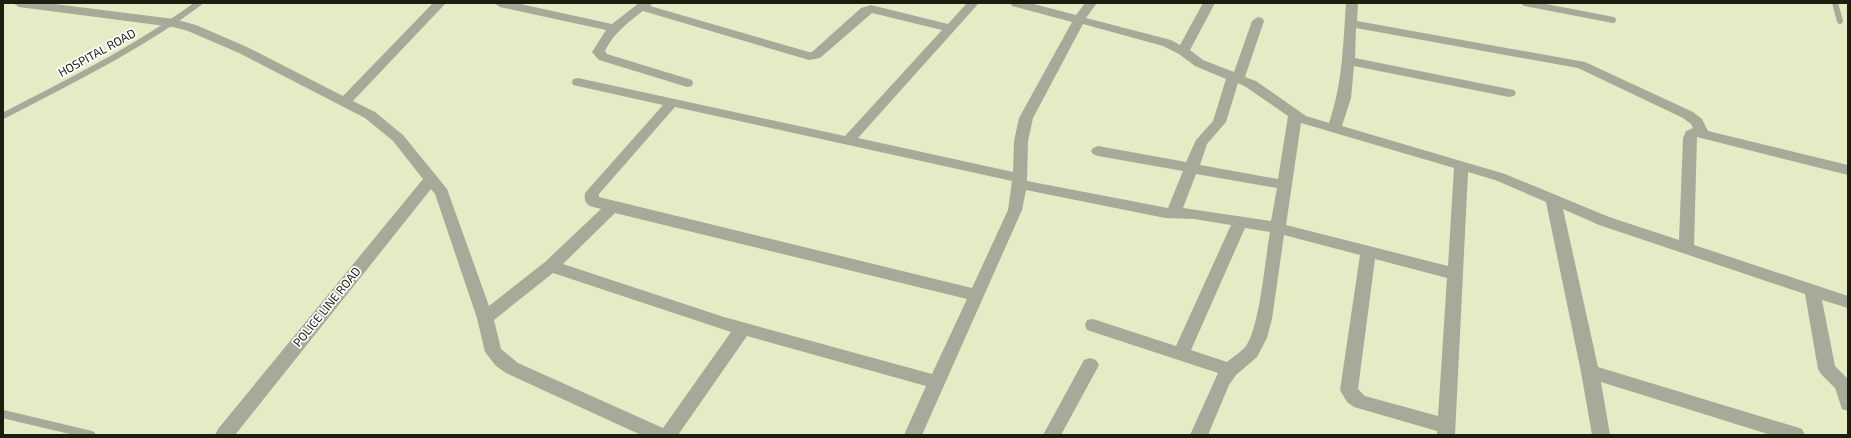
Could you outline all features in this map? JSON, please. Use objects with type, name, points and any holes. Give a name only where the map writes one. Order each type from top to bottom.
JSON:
[{"type":"street","points":[[19,3],[174,23],[192,28],[243,50],[370,115],[393,134],[442,193],[485,318],[493,352],[512,368],[631,430],[659,435]]},
{"type":"street","points":[[344,102],[440,3]]},
{"type":"street","points":[[500,3],[613,28]]},
{"type":"street","points":[[848,141],[974,3]]},
{"type":"street","points":[[1016,3],[1167,43],[1183,51],[1199,63],[1251,84],[1301,119],[1500,177],[1604,221],[1848,302]]},
{"type":"street","points":[[913,435],[1015,210],[1019,181],[1022,130],[1026,118],[1079,20],[1092,3]]},
{"type":"street","points":[[1183,51],[1209,3]]},
{"type":"street","points":[[1334,129],[1344,98],[1352,3]]},
{"type":"street","points":[[687,83],[603,57],[598,52],[602,40],[613,28],[644,5],[809,56],[816,55],[865,11],[871,9],[951,28]]},
{"type":"street","points":[[1173,214],[1201,143],[1219,122],[1258,21]]},
{"type":"street","points":[[1350,23],[1581,65],[1688,116],[1697,122],[1702,133]]},
{"type":"street","points":[[1348,61],[1509,93]]},
{"type":"street","points":[[578,82],[1173,214],[1194,214],[1278,228],[1456,274]]},
{"type":"street","points":[[672,102],[592,192],[591,200],[612,207],[976,296]]},
{"type":"street","points":[[1199,435],[1222,382],[1230,370],[1252,352],[1259,338],[1264,319],[1295,115]]},
{"type":"street","points":[[1686,249],[1690,138],[1691,134],[1694,132],[1848,170]]},
{"type":"street","points":[[1098,151],[1285,185]]},
{"type":"street","points":[[1368,251],[1349,390],[1353,397],[1360,402],[1446,430],[1461,166]]},
{"type":"street","name":"POLICE LINE ROAD","points":[[224,435],[431,179]]},
{"type":"street","points":[[1553,199],[1590,372],[1601,435]]},
{"type":"street","points":[[485,318],[551,266],[612,207]]},
{"type":"street","points":[[1180,354],[1240,222]]},
{"type":"street","points":[[551,266],[743,328],[937,382]]},
{"type":"street","points":[[1812,290],[1827,369],[1843,385],[1848,404]]},
{"type":"street","points":[[1093,325],[1230,370]]},
{"type":"street","points":[[668,435],[743,328]]},
{"type":"street","points":[[1052,435],[1090,365]]},
{"type":"street","points":[[1590,372],[1796,435]]},
{"type":"lane","name":"HOSPITAL ROAD","points":[[3,116],[92,69],[174,23],[199,3]]},
{"type":"lane","points":[[1525,3],[1613,20]]},
{"type":"lane","points":[[1835,3],[1840,21]]},
{"type":"lane","points":[[3,414],[91,435]]}]
